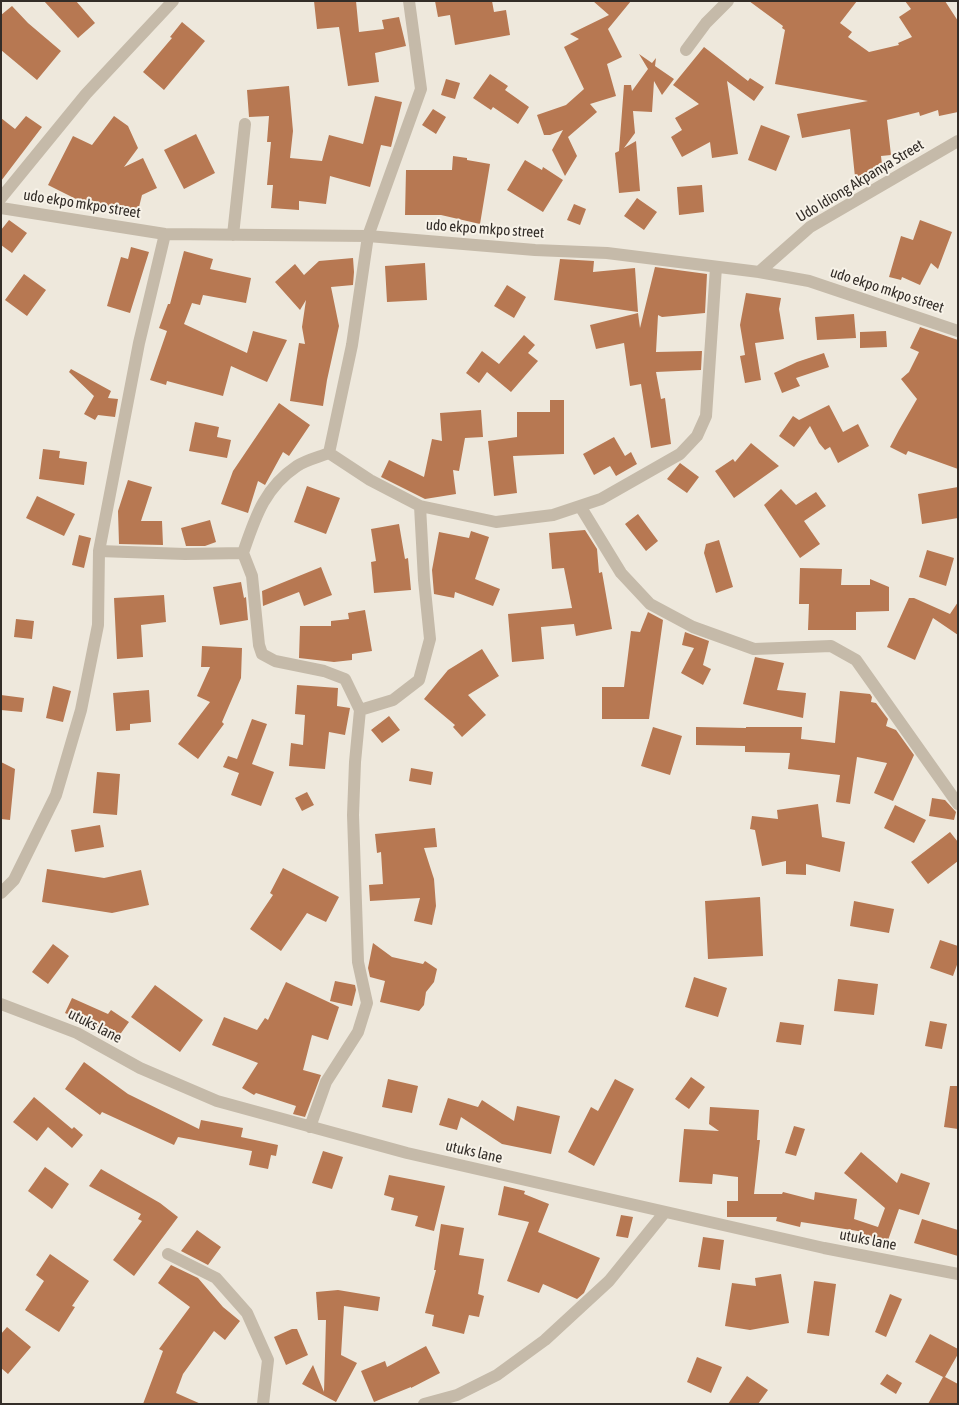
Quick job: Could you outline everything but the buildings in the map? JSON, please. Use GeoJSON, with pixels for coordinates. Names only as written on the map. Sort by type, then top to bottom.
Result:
{"type":"FeatureCollection","features":[{"type":"Feature","properties":{"kind":"street"},"geometry":{"type":"LineString","coordinates":[[1,198],[86,94],[172,1]]}},
{"type":"Feature","properties":{"kind":"street"},"geometry":{"type":"LineString","coordinates":[[329,453],[352,345],[368,236],[421,89],[409,1]]}},
{"type":"Feature","properties":{"kind":"street"},"geometry":{"type":"LineString","coordinates":[[686,50],[706,23],[728,1]]}},
{"type":"Feature","properties":{"kind":"street"},"geometry":{"type":"LineString","coordinates":[[233,235],[245,124]]}},
{"type":"Feature","properties":{"kind":"street","name":"Udo Idiong Akpanya Street"},"geometry":{"type":"LineString","coordinates":[[759,272],[810,227],[958,141]]}},
{"type":"Feature","properties":{"kind":"street","name":"udo ekpo mkpo street"},"geometry":{"type":"LineString","coordinates":[[1,208],[165,234],[368,236],[535,250],[607,253],[759,272],[809,281],[958,330]]}},
{"type":"Feature","properties":{"kind":"street"},"geometry":{"type":"LineString","coordinates":[[1,893],[14,880],[56,795],[81,710],[98,625],[99,551],[139,343],[165,234]]}},
{"type":"Feature","properties":{"kind":"street"},"geometry":{"type":"LineString","coordinates":[[329,453],[370,480],[420,506],[496,522],[553,514],[601,499],[680,454],[697,436],[706,416],[716,267]]}},
{"type":"Feature","properties":{"kind":"street"},"geometry":{"type":"LineString","coordinates":[[310,1127],[326,1082],[358,1032],[367,1003],[358,962],[353,815],[355,762],[360,710],[345,679],[324,671],[275,660],[262,654],[252,576],[243,553],[255,520],[270,490],[298,466],[329,453]]}},
{"type":"Feature","properties":{"kind":"street"},"geometry":{"type":"LineString","coordinates":[[360,710],[393,700],[419,680],[430,639],[424,580],[420,506]]}},
{"type":"Feature","properties":{"kind":"street"},"geometry":{"type":"LineString","coordinates":[[580,506],[621,572],[650,604],[693,627],[754,649],[831,646],[856,660],[958,804]]}},
{"type":"Feature","properties":{"kind":"street"},"geometry":{"type":"LineString","coordinates":[[99,551],[185,554],[243,553]]}},
{"type":"Feature","properties":{"kind":"street","name":"utuks lane"},"geometry":{"type":"LineString","coordinates":[[1,1004],[77,1033],[140,1068],[217,1101],[407,1153],[824,1248],[958,1274]]}},
{"type":"Feature","properties":{"kind":"street"},"geometry":{"type":"LineString","coordinates":[[424,1404],[458,1395],[497,1375],[545,1340],[609,1281],[665,1212]]}},
{"type":"Feature","properties":{"kind":"street"},"geometry":{"type":"LineString","coordinates":[[168,1254],[216,1278],[247,1313],[268,1360],[263,1404]]}}]}
